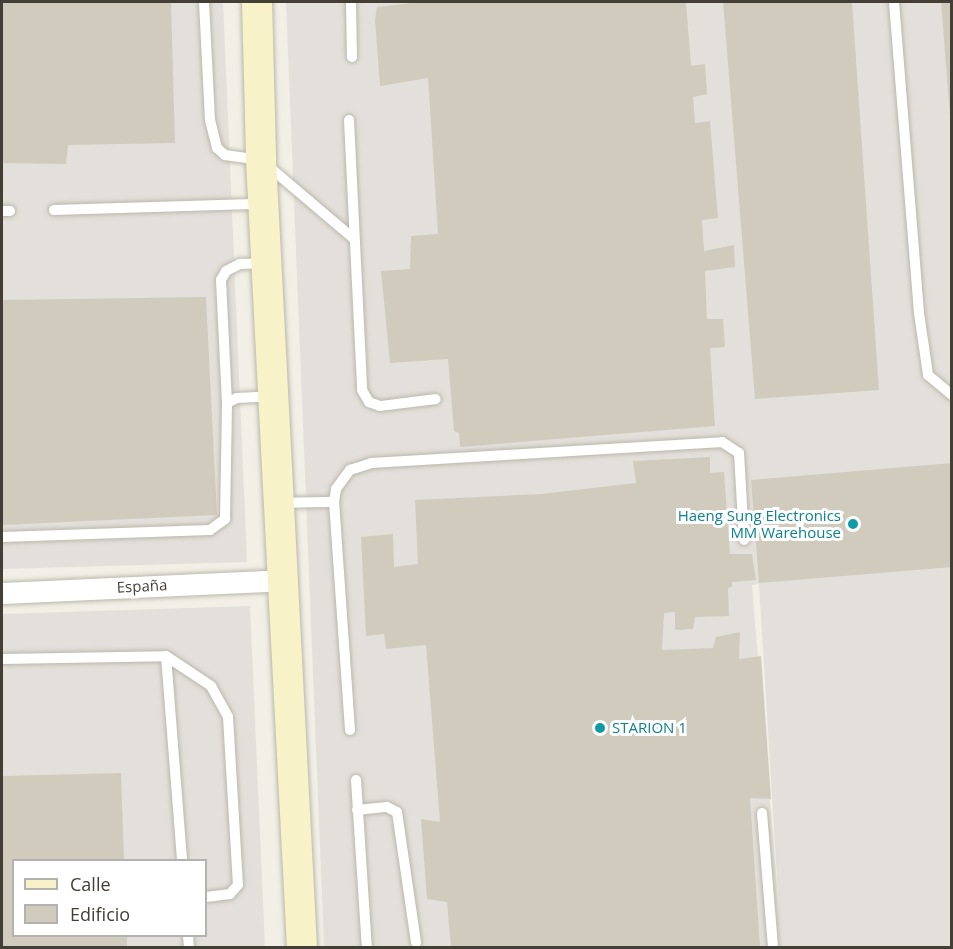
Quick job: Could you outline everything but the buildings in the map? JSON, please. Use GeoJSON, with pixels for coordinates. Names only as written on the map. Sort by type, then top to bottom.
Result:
{"type":"FeatureCollection","features":[{"type":"Feature","properties":{"kind":"main road"},"geometry":{"type":"LineString","coordinates":[[257,2],[261,160],[302,948]]}},
{"type":"Feature","properties":{"kind":"street","name":"España"},"geometry":{"type":"LineString","coordinates":[[2,593],[283,580]]}},
{"type":"Feature","properties":{"kind":"lane"},"geometry":{"type":"LineString","coordinates":[[204,2],[213,137],[225,155],[261,160],[353,238]]}},
{"type":"Feature","properties":{"kind":"lane"},"geometry":{"type":"LineString","coordinates":[[351,2],[352,57]]}},
{"type":"Feature","properties":{"kind":"lane"},"geometry":{"type":"LineString","coordinates":[[894,2],[919,313],[928,375],[951,394]]}},
{"type":"Feature","properties":{"kind":"lane"},"geometry":{"type":"LineString","coordinates":[[349,120],[362,390],[369,402],[380,406],[436,399]]}},
{"type":"Feature","properties":{"kind":"lane"},"geometry":{"type":"LineString","coordinates":[[54,210],[264,204]]}},
{"type":"Feature","properties":{"kind":"lane"},"geometry":{"type":"LineString","coordinates":[[2,537],[210,530],[225,519],[227,403],[220,280],[226,271],[240,264],[267,262]]}},
{"type":"Feature","properties":{"kind":"lane"},"geometry":{"type":"LineString","coordinates":[[227,403],[237,398],[274,396]]}},
{"type":"Feature","properties":{"kind":"lane"},"geometry":{"type":"LineString","coordinates":[[350,730],[334,502],[336,489],[350,470],[371,463],[722,442],[739,453],[744,540]]}},
{"type":"Feature","properties":{"kind":"lane"},"geometry":{"type":"LineString","coordinates":[[280,503],[334,502]]}},
{"type":"Feature","properties":{"kind":"lane"},"geometry":{"type":"LineString","coordinates":[[166,656],[182,859]]}},
{"type":"Feature","properties":{"kind":"lane"},"geometry":{"type":"LineString","coordinates":[[2,659],[166,656],[212,686],[228,717],[238,885],[230,894],[207,897]]}},
{"type":"Feature","properties":{"kind":"lane"},"geometry":{"type":"LineString","coordinates":[[356,780],[367,948]]}},
{"type":"Feature","properties":{"kind":"lane"},"geometry":{"type":"LineString","coordinates":[[357,810],[387,807],[397,812],[416,943]]}},
{"type":"Feature","properties":{"kind":"lane"},"geometry":{"type":"LineString","coordinates":[[762,813],[772,948]]}},
{"type":"Feature","properties":{"kind":"shaded area"},"geometry":{"type":"Polygon","coordinates":[[[2,2],[223,2],[247,562],[2,569],[2,2]]]}},
{"type":"Feature","properties":{"kind":"shaded area"},"geometry":{"type":"Polygon","coordinates":[[[286,2],[951,2],[951,947],[324,947],[286,2]],[[759,584],[752,585],[779,911],[759,584]]]}},
{"type":"Feature","properties":{"kind":"shaded area"},"geometry":{"type":"Polygon","coordinates":[[[250,606],[265,947],[2,947],[2,614],[250,606]]]}},
{"type":"Feature","properties":{"kind":"place","name":"Haeng Sung Electronics MM Warehouse"},"geometry":{"type":"Point","coordinates":[853,524]}},
{"type":"Feature","properties":{"kind":"place","name":"STARION 1"},"geometry":{"type":"Point","coordinates":[600,728]}}]}
